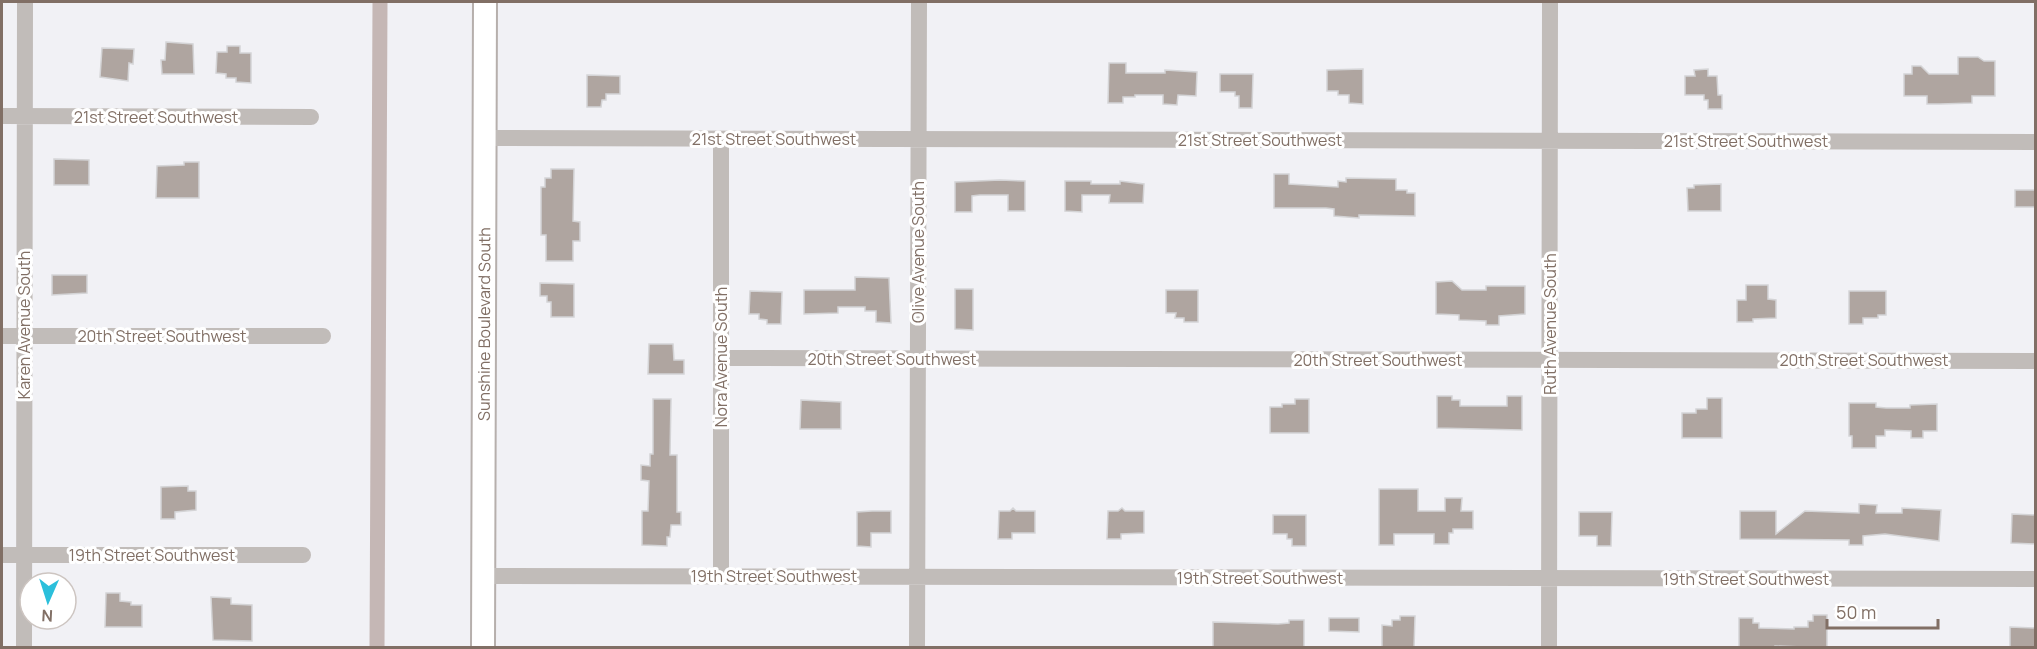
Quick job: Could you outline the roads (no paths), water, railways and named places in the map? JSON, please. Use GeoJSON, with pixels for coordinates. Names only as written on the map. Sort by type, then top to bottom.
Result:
{"type":"FeatureCollection","features":[{"type":"Feature","properties":{"kind":"street","name":"Karen Avenue South"},"geometry":{"type":"LineString","coordinates":[[24,648],[25,2]]}},
{"type":"Feature","properties":{"kind":"street","name":"Sunshine Boulevard South"},"geometry":{"type":"LineString","coordinates":[[483,648],[485,2]]}},
{"type":"Feature","properties":{"kind":"street","name":"Olive Avenue South"},"geometry":{"type":"LineString","coordinates":[[917,648],[919,2]]}},
{"type":"Feature","properties":{"kind":"street","name":"Ruth Avenue South"},"geometry":{"type":"LineString","coordinates":[[1549,648],[1550,2]]}},
{"type":"Feature","properties":{"kind":"street","name":"21st Street Southwest"},"geometry":{"type":"LineString","coordinates":[[2,116],[311,117]]}},
{"type":"Feature","properties":{"kind":"street","name":"21st Street Southwest"},"geometry":{"type":"LineString","coordinates":[[485,138],[2036,142]]}},
{"type":"Feature","properties":{"kind":"street","name":"Nora Avenue South"},"geometry":{"type":"LineString","coordinates":[[721,139],[721,576]]}},
{"type":"Feature","properties":{"kind":"street","name":"20th Street Southwest"},"geometry":{"type":"LineString","coordinates":[[2,336],[323,336]]}},
{"type":"Feature","properties":{"kind":"street","name":"20th Street Southwest"},"geometry":{"type":"LineString","coordinates":[[721,358],[2036,361]]}},
{"type":"Feature","properties":{"kind":"street","name":"19th Street Southwest"},"geometry":{"type":"LineString","coordinates":[[2,555],[303,555]]}},
{"type":"Feature","properties":{"kind":"street","name":"19th Street Southwest"},"geometry":{"type":"LineString","coordinates":[[484,576],[2036,579]]}},
{"type":"Feature","properties":{"kind":"waterway"},"geometry":{"type":"LineString","coordinates":[[377,648],[380,2]]}}]}
